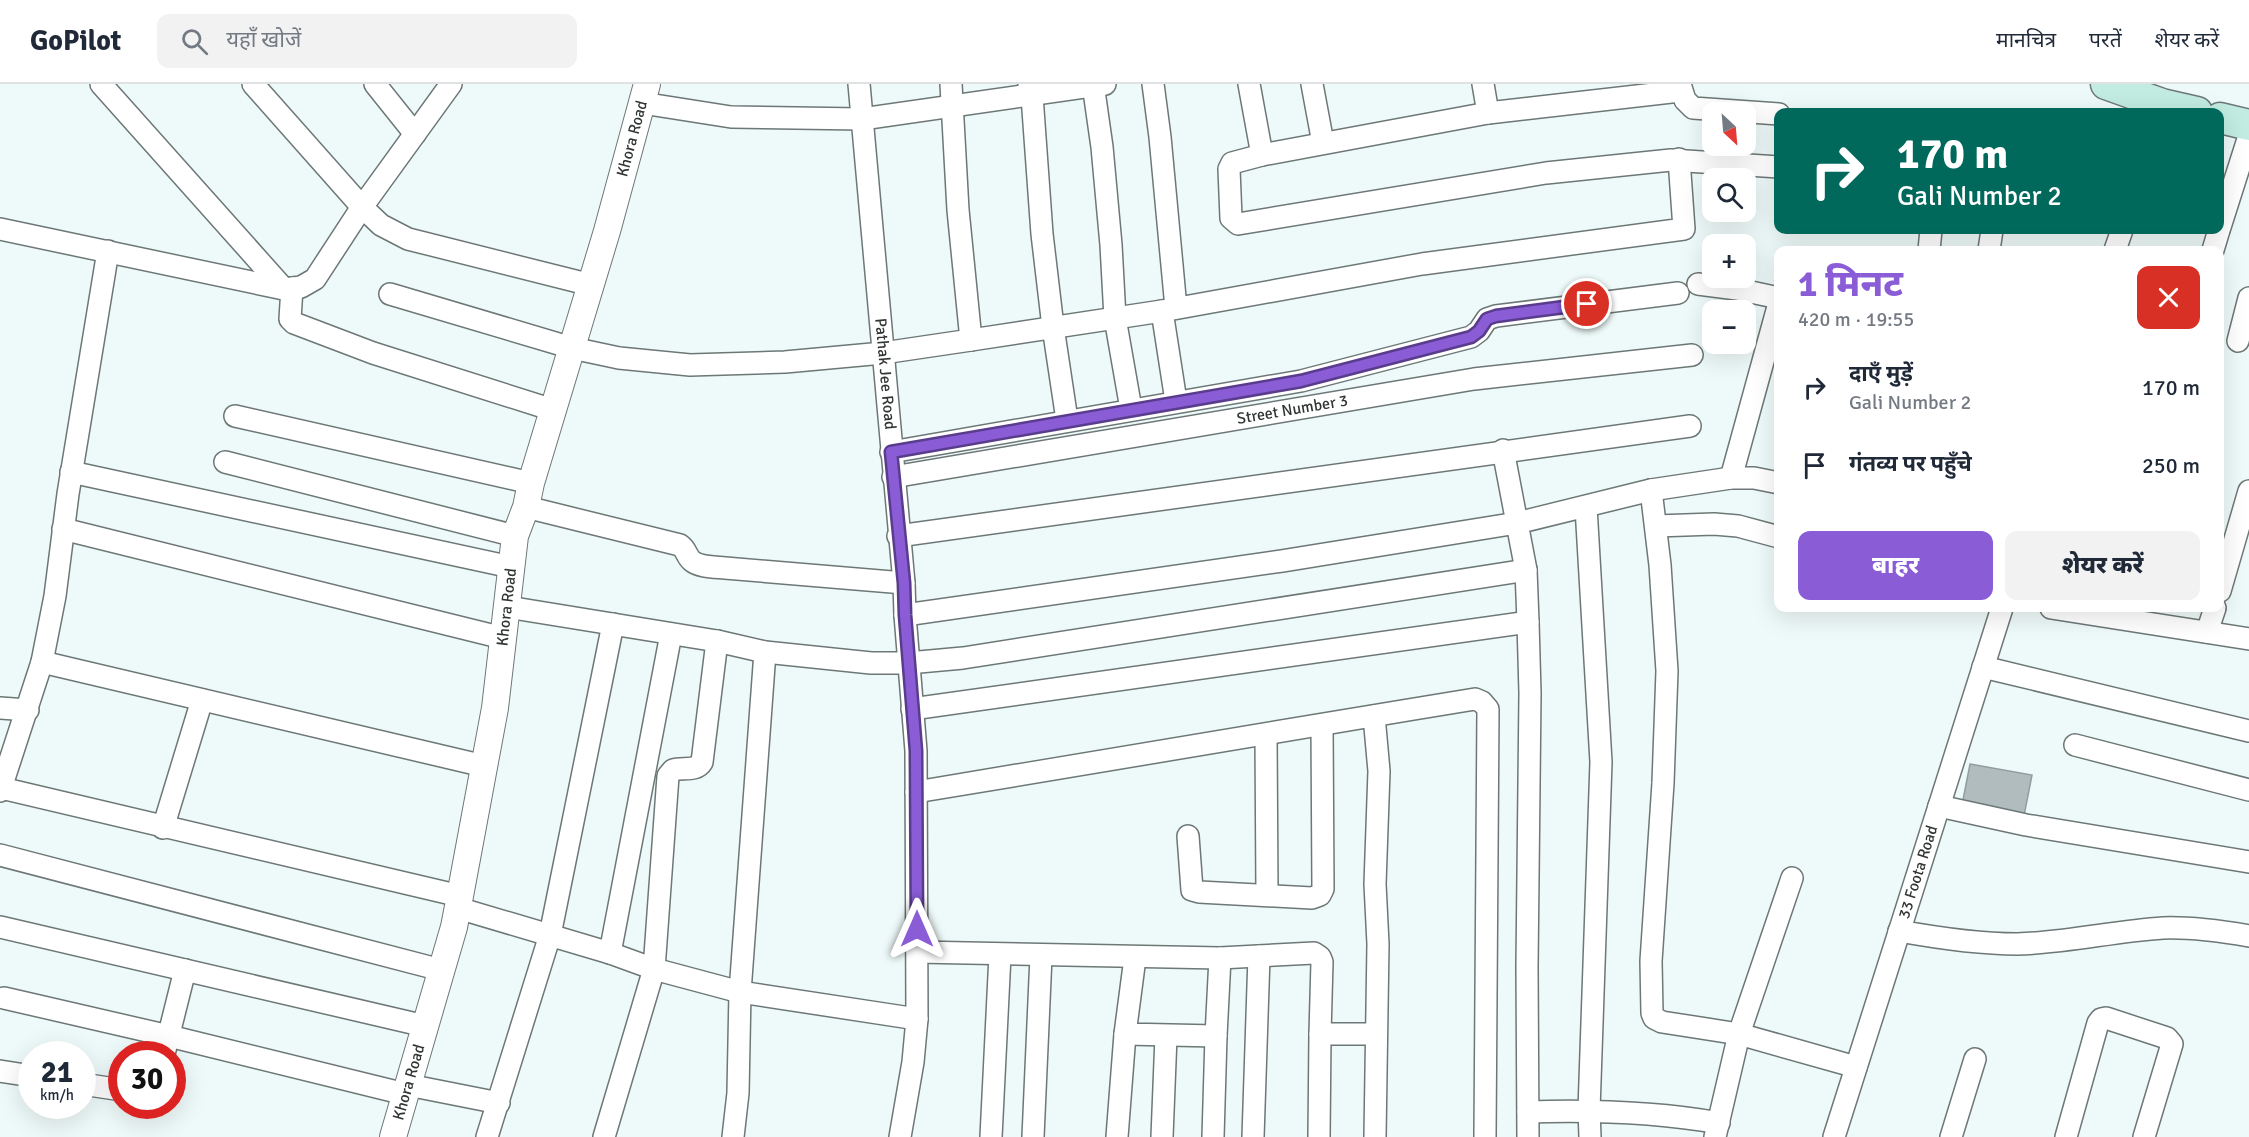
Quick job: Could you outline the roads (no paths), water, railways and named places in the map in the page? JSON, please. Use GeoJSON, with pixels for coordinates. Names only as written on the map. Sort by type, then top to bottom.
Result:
{"type":"FeatureCollection","features":[{"type":"Feature","properties":{"kind":"main road"},"geometry":{"type":"LineString","coordinates":[[2106,84],[2161,108]]}},
{"type":"Feature","properties":{"kind":"main road"},"geometry":{"type":"LineString","coordinates":[[2224,119],[2249,124]]}},
{"type":"Feature","properties":{"kind":"street"},"geometry":{"type":"LineString","coordinates":[[101,84],[288,288],[290,319],[294,323],[373,353],[553,410]]}},
{"type":"Feature","properties":{"kind":"street"},"geometry":{"type":"LineString","coordinates":[[253,84],[362,207],[381,225],[408,239],[591,285]]}},
{"type":"Feature","properties":{"kind":"street"},"geometry":{"type":"LineString","coordinates":[[375,84],[415,134]]}},
{"type":"Feature","properties":{"kind":"street"},"geometry":{"type":"LineString","coordinates":[[0,229],[288,288],[302,287],[315,279],[362,207],[452,84]]}},
{"type":"Feature","properties":{"kind":"street","name":"Pathak Jee Road"},"geometry":{"type":"LineString","coordinates":[[859,84],[904,583],[916,792],[917,1019],[913,1062],[900,1137]]}},
{"type":"Feature","properties":{"kind":"street"},"geometry":{"type":"LineString","coordinates":[[951,84],[958,210],[971,340]]}},
{"type":"Feature","properties":{"kind":"street"},"geometry":{"type":"LineString","coordinates":[[1153,84],[1160,136],[1176,401]]}},
{"type":"Feature","properties":{"kind":"street"},"geometry":{"type":"LineString","coordinates":[[1249,84],[1262,155]]}},
{"type":"Feature","properties":{"kind":"street"},"geometry":{"type":"LineString","coordinates":[[1312,84],[1323,143]]}},
{"type":"Feature","properties":{"kind":"street"},"geometry":{"type":"LineString","coordinates":[[1483,84],[1488,113]]}},
{"type":"Feature","properties":{"kind":"street"},"geometry":{"type":"LineString","coordinates":[[644,93],[731,117],[862,119],[951,107],[1030,90],[1097,85],[1115,318],[1131,409]]}},
{"type":"Feature","properties":{"kind":"street"},"geometry":{"type":"LineString","coordinates":[[1774,114],[1693,108],[1685,100],[1680,87],[1488,113],[1323,143],[1232,163],[1229,169],[1231,218],[1238,225],[1546,173],[1679,159],[1774,167]]}},
{"type":"Feature","properties":{"kind":"street"},"geometry":{"type":"LineString","coordinates":[[1030,90],[1042,234],[1067,420]]}},
{"type":"Feature","properties":{"kind":"street","name":"Khora Road"},"geometry":{"type":"LineString","coordinates":[[393,1137],[459,902],[495,708],[515,536],[591,285],[644,93]]}},
{"type":"Feature","properties":{"kind":"street"},"geometry":{"type":"LineString","coordinates":[[2224,215],[2249,135]]}},
{"type":"Feature","properties":{"kind":"street"},"geometry":{"type":"LineString","coordinates":[[390,294],[572,348],[619,358],[690,365],[785,362],[884,353],[1169,310],[1422,264],[1684,229],[1679,159]]}},
{"type":"Feature","properties":{"kind":"street"},"geometry":{"type":"LineString","coordinates":[[108,251],[71,472],[55,596],[42,662],[1,790],[459,902],[654,969],[740,992],[917,1019]]}},
{"type":"Feature","properties":{"kind":"street"},"geometry":{"type":"LineString","coordinates":[[1698,284],[1774,297]]}},
{"type":"Feature","properties":{"kind":"street"},"geometry":{"type":"LineString","coordinates":[[891,452],[1301,381],[1471,337],[1479,331],[1487,319],[1496,316],[1678,293]]}},
{"type":"Feature","properties":{"kind":"street"},"geometry":{"type":"LineString","coordinates":[[2236,340],[2249,298]]}},
{"type":"Feature","properties":{"kind":"street"},"geometry":{"type":"LineString","coordinates":[[1731,478],[1774,321]]}},
{"type":"Feature","properties":{"kind":"street","name":"Street Number 3"},"geometry":{"type":"LineString","coordinates":[[893,477],[1474,379],[1692,355]]}},
{"type":"Feature","properties":{"kind":"street"},"geometry":{"type":"LineString","coordinates":[[236,416],[529,495],[680,546],[686,550],[689,558],[696,564],[904,583]]}},
{"type":"Feature","properties":{"kind":"street"},"geometry":{"type":"LineString","coordinates":[[898,536],[1503,450],[1690,426]]}},
{"type":"Feature","properties":{"kind":"street"},"geometry":{"type":"LineString","coordinates":[[1503,450],[1526,570],[1528,622],[1530,693],[1528,1137]]}},
{"type":"Feature","properties":{"kind":"street"},"geometry":{"type":"LineString","coordinates":[[225,462],[515,536]]}},
{"type":"Feature","properties":{"kind":"street"},"geometry":{"type":"LineString","coordinates":[[71,472],[511,567]]}},
{"type":"Feature","properties":{"kind":"street"},"geometry":{"type":"LineString","coordinates":[[905,615],[1282,561],[1517,523],[1651,490],[1731,478],[1754,477],[1774,481]]}},
{"type":"Feature","properties":{"kind":"street"},"geometry":{"type":"LineString","coordinates":[[1651,490],[1656,526],[1667,671],[1663,783],[1651,961],[1652,1013],[1654,1018],[1662,1022],[1739,1034],[1856,1067]]}},
{"type":"Feature","properties":{"kind":"street"},"geometry":{"type":"LineString","coordinates":[[2224,577],[2249,491]]}},
{"type":"Feature","properties":{"kind":"street"},"geometry":{"type":"LineString","coordinates":[[1586,507],[1600,762],[1590,1137]]}},
{"type":"Feature","properties":{"kind":"street"},"geometry":{"type":"LineString","coordinates":[[1656,526],[1714,524],[1738,526],[1774,536]]}},
{"type":"Feature","properties":{"kind":"street"},"geometry":{"type":"LineString","coordinates":[[63,529],[503,638]]}},
{"type":"Feature","properties":{"kind":"street"},"geometry":{"type":"LineString","coordinates":[[508,606],[717,641],[765,652],[871,663],[908,663],[963,658],[1526,570]]}},
{"type":"Feature","properties":{"kind":"street","name":"33 Foota Road"},"geometry":{"type":"LineString","coordinates":[[1834,1137],[2001,612]]}},
{"type":"Feature","properties":{"kind":"street"},"geometry":{"type":"LineString","coordinates":[[2077,612],[2249,639]]}},
{"type":"Feature","properties":{"kind":"street"},"geometry":{"type":"LineString","coordinates":[[2207,632],[2214,612]]}},
{"type":"Feature","properties":{"kind":"street"},"geometry":{"type":"LineString","coordinates":[[912,709],[1528,622]]}},
{"type":"Feature","properties":{"kind":"street"},"geometry":{"type":"LineString","coordinates":[[487,1137],[550,935],[613,624]]}},
{"type":"Feature","properties":{"kind":"street"},"geometry":{"type":"LineString","coordinates":[[610,953],[671,634]]}},
{"type":"Feature","properties":{"kind":"street"},"geometry":{"type":"LineString","coordinates":[[604,1137],[654,969],[668,776],[673,770],[694,768],[702,762],[717,641]]}},
{"type":"Feature","properties":{"kind":"street"},"geometry":{"type":"LineString","coordinates":[[734,1137],[738,1093],[740,992],[765,652]]}},
{"type":"Feature","properties":{"kind":"street"},"geometry":{"type":"LineString","coordinates":[[42,662],[484,766]]}},
{"type":"Feature","properties":{"kind":"street"},"geometry":{"type":"LineString","coordinates":[[1983,667],[2249,731]]}},
{"type":"Feature","properties":{"kind":"street"},"geometry":{"type":"LineString","coordinates":[[916,792],[1475,699],[1482,702],[1488,709],[1485,1137]]}},
{"type":"Feature","properties":{"kind":"street"},"geometry":{"type":"LineString","coordinates":[[163,828],[202,700]]}},
{"type":"Feature","properties":{"kind":"street"},"geometry":{"type":"LineString","coordinates":[[0,708],[28,710]]}},
{"type":"Feature","properties":{"kind":"street"},"geometry":{"type":"LineString","coordinates":[[1374,716],[1379,771],[1375,884],[1378,923],[1376,1137]]}},
{"type":"Feature","properties":{"kind":"street"},"geometry":{"type":"LineString","coordinates":[[1188,836],[1192,890],[1311,897],[1320,894],[1323,889],[1322,725]]}},
{"type":"Feature","properties":{"kind":"street"},"geometry":{"type":"LineString","coordinates":[[1266,735],[1267,894]]}},
{"type":"Feature","properties":{"kind":"street"},"geometry":{"type":"LineString","coordinates":[[2074,745],[2249,790]]}},
{"type":"Feature","properties":{"kind":"street"},"geometry":{"type":"LineString","coordinates":[[1939,806],[2026,825],[2249,862]]}},
{"type":"Feature","properties":{"kind":"street"},"geometry":{"type":"LineString","coordinates":[[0,855],[441,970]]}},
{"type":"Feature","properties":{"kind":"street"},"geometry":{"type":"LineString","coordinates":[[1528,1112],[1589,1110],[1676,1116],[1717,1130],[1739,1034],[1791,878]]}},
{"type":"Feature","properties":{"kind":"street"},"geometry":{"type":"LineString","coordinates":[[0,927],[425,1026]]}},
{"type":"Feature","properties":{"kind":"street"},"geometry":{"type":"LineString","coordinates":[[1899,931],[1945,939],[2017,944],[2061,941],[2162,928],[2201,928],[2249,936]]}},
{"type":"Feature","properties":{"kind":"street"},"geometry":{"type":"LineString","coordinates":[[917,952],[1135,958],[1220,958],[1314,953],[1320,957],[1322,962],[1319,1137]]}},
{"type":"Feature","properties":{"kind":"street"},"geometry":{"type":"LineString","coordinates":[[992,1137],[1000,955]]}},
{"type":"Feature","properties":{"kind":"street"},"geometry":{"type":"LineString","coordinates":[[1033,1137],[1041,956]]}},
{"type":"Feature","properties":{"kind":"street"},"geometry":{"type":"LineString","coordinates":[[1253,1137],[1259,956]]}},
{"type":"Feature","properties":{"kind":"street"},"geometry":{"type":"LineString","coordinates":[[1117,1137],[1125,1034],[1135,958]]}},
{"type":"Feature","properties":{"kind":"street"},"geometry":{"type":"LineString","coordinates":[[1213,1137],[1220,958]]}},
{"type":"Feature","properties":{"kind":"street"},"geometry":{"type":"LineString","coordinates":[[168,1041],[185,970]]}},
{"type":"Feature","properties":{"kind":"street"},"geometry":{"type":"LineString","coordinates":[[4,998],[153,1041]]}},
{"type":"Feature","properties":{"kind":"street"},"geometry":{"type":"LineString","coordinates":[[2066,1137],[2098,1023],[2101,1019],[2106,1018],[2168,1038],[2172,1044],[2144,1137]]}},
{"type":"Feature","properties":{"kind":"street"},"geometry":{"type":"LineString","coordinates":[[1125,1034],[1216,1036]]}},
{"type":"Feature","properties":{"kind":"street"},"geometry":{"type":"LineString","coordinates":[[1320,1034],[1376,1034]]}},
{"type":"Feature","properties":{"kind":"street"},"geometry":{"type":"LineString","coordinates":[[1162,1137],[1166,1036]]}},
{"type":"Feature","properties":{"kind":"street"},"geometry":{"type":"LineString","coordinates":[[186,1049],[407,1090],[499,1103]]}},
{"type":"Feature","properties":{"kind":"street"},"geometry":{"type":"LineString","coordinates":[[1951,1137],[1975,1059]]}},
{"type":"Feature","properties":{"kind":"street"},"geometry":{"type":"LineString","coordinates":[[0,1071],[18,1074]]}}]}
